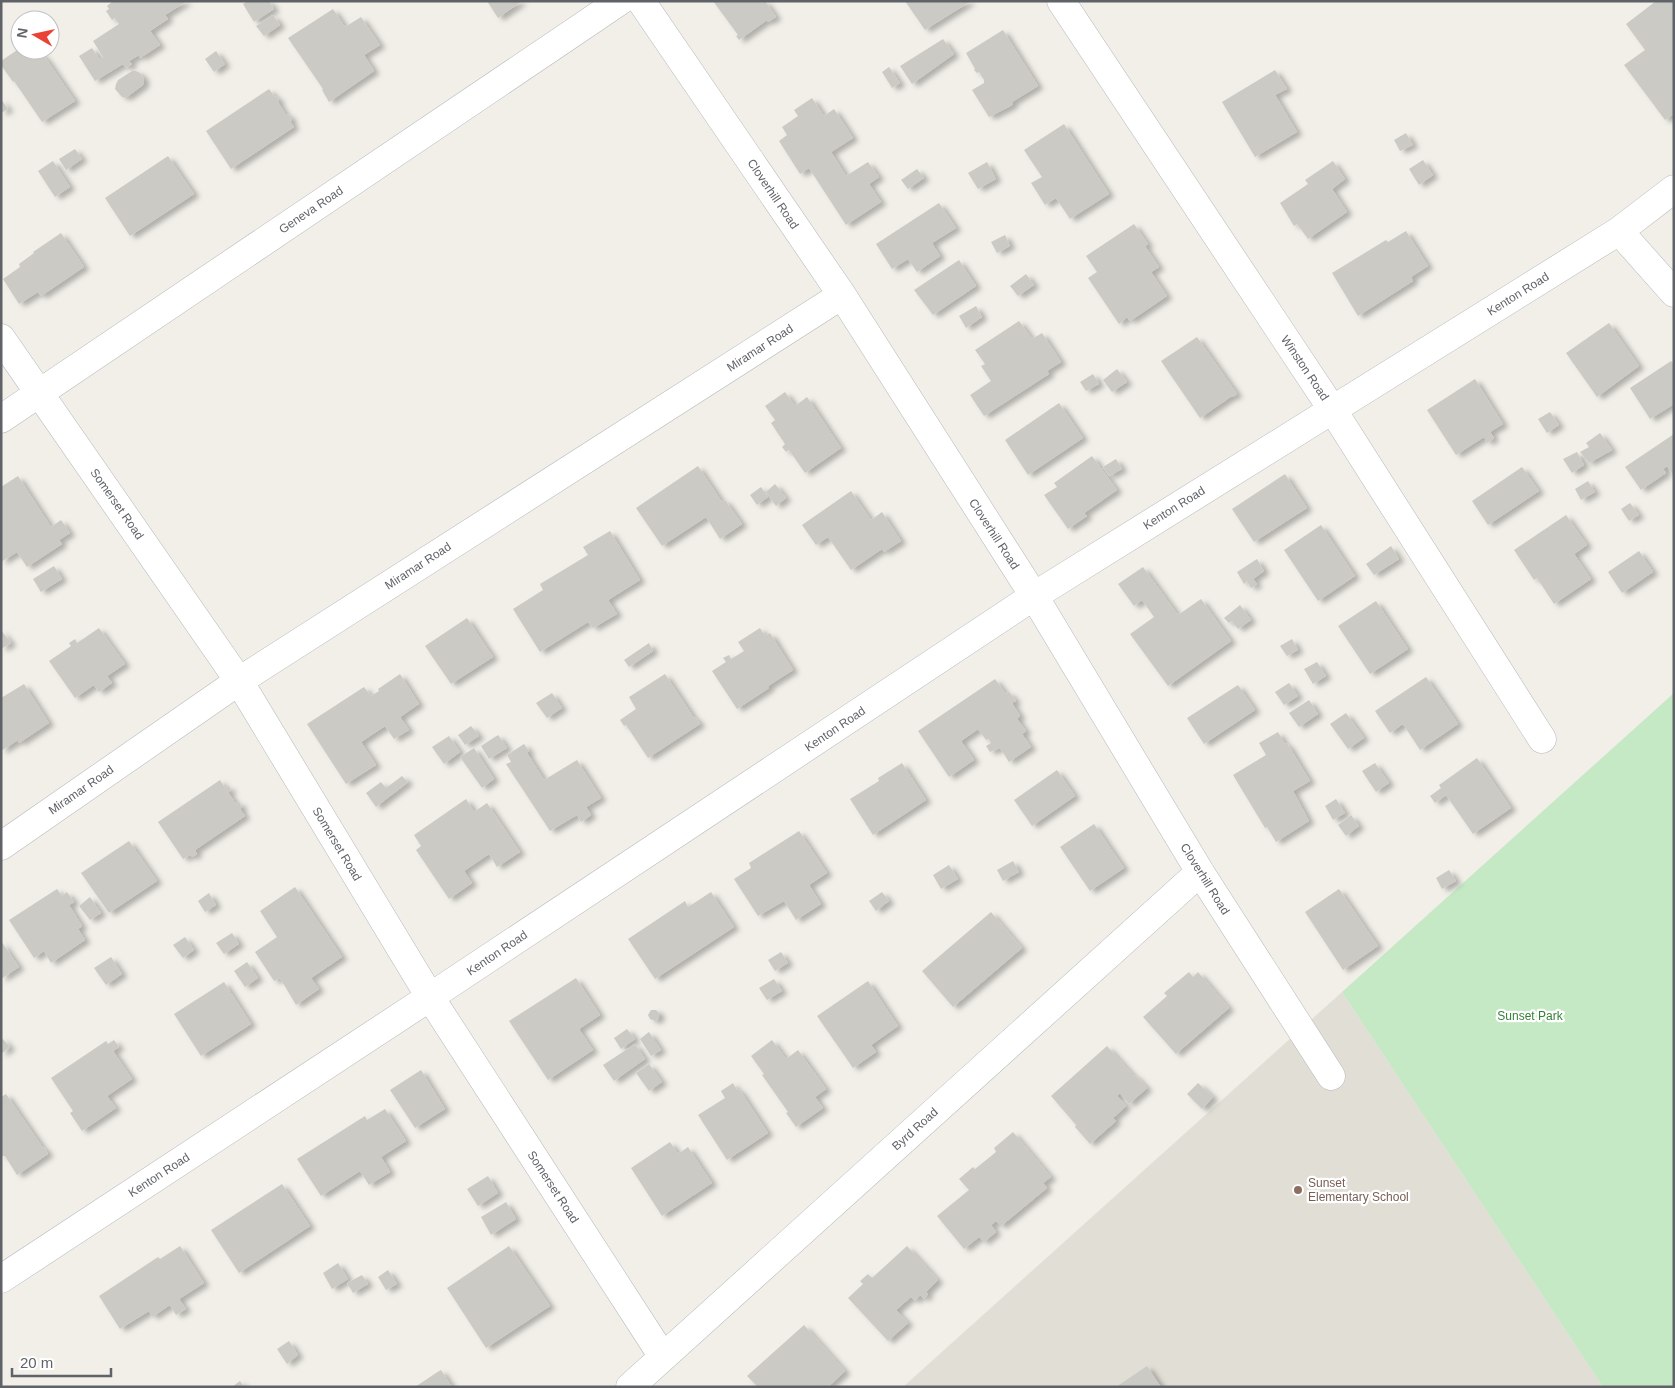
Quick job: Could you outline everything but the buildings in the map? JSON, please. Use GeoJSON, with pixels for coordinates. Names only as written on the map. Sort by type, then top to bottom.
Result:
{"type":"FeatureCollection","features":[{"type":"Feature","properties":{"kind":"street","name":"Geneva Road"},"geometry":{"type":"LineString","coordinates":[[1,419],[620,1]]}},
{"type":"Feature","properties":{"kind":"street","name":"Cloverhill Road"},"geometry":{"type":"LineString","coordinates":[[641,1],[842,296],[1034,596],[1200,872],[1331,1076]]}},
{"type":"Feature","properties":{"kind":"street","name":"Winston Road"},"geometry":{"type":"LineString","coordinates":[[1061,1],[1332,409],[1542,740]]}},
{"type":"Feature","properties":{"kind":"street","name":"Kenton Road"},"geometry":{"type":"LineString","coordinates":[[1,1279],[430,998],[1034,596],[1619,231],[1674,189]]}},
{"type":"Feature","properties":{"kind":"street"},"geometry":{"type":"LineString","coordinates":[[1619,231],[1674,293]]}},
{"type":"Feature","properties":{"kind":"street","name":"Miramar Road"},"geometry":{"type":"LineString","coordinates":[[1,846],[239,681],[842,296]]}},
{"type":"Feature","properties":{"kind":"street","name":"Somerset Road"},"geometry":{"type":"LineString","coordinates":[[1,338],[239,681],[430,998],[663,1357]]}},
{"type":"Feature","properties":{"kind":"street","name":"Byrd Road"},"geometry":{"type":"LineString","coordinates":[[630,1387],[1200,872]]}},
{"type":"Feature","properties":{"kind":"shaded area","name":"Sunset Elementary School"},"geometry":{"type":"Polygon","coordinates":[[[1342,992],[1603,1387],[903,1387],[1342,992]]]}},
{"type":"Feature","properties":{"kind":"green space","name":"Sunset Park"},"geometry":{"type":"Polygon","coordinates":[[[1674,693],[1674,1387],[1603,1387],[1342,992],[1674,693]]]}},
{"type":"Feature","properties":{"kind":"place","name":"Sunset Elementary School"},"geometry":{"type":"Point","coordinates":[1298,1190]}}]}
